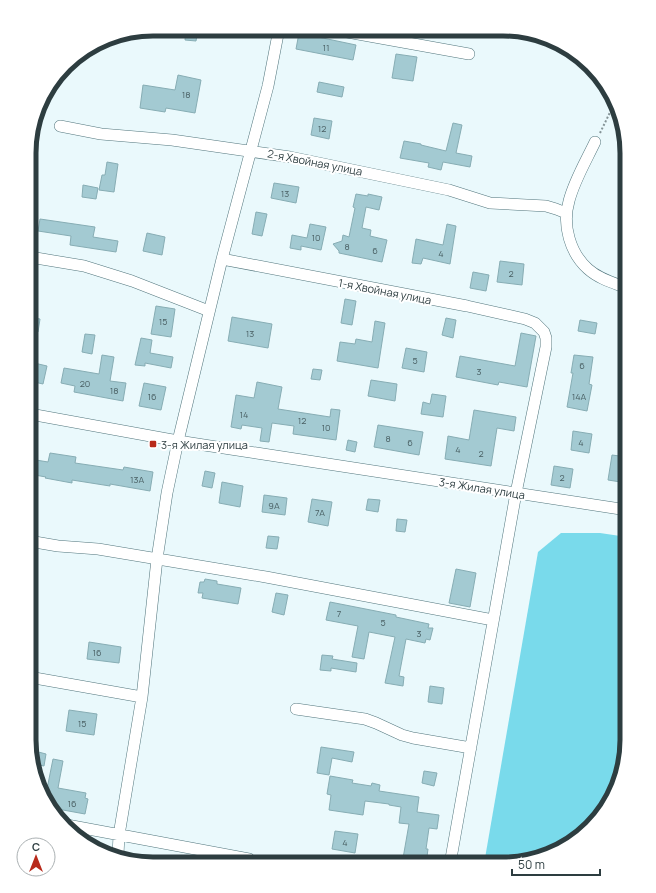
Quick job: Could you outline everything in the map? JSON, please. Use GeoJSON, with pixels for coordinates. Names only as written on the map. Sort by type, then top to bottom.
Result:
{"type":"FeatureCollection","features":[{"type":"Feature","properties":{"kind":"street"},"geometry":{"type":"LineString","coordinates":[[118,851],[119,835],[142,697],[167,493],[209,311],[268,86],[278,36]]}},
{"type":"Feature","properties":{"kind":"street"},"geometry":{"type":"LineString","coordinates":[[369,36],[469,54]]}},
{"type":"Feature","properties":{"kind":"street","name":"2-я Хвойная улица"},"geometry":{"type":"LineString","coordinates":[[60,126],[101,134],[172,140],[290,156],[449,190],[490,203],[546,206],[556,208],[566,213]]}},
{"type":"Feature","properties":{"kind":"street"},"geometry":{"type":"LineString","coordinates":[[595,142],[572,191],[566,213],[567,225],[571,246],[580,261],[589,270],[604,280],[620,286]]}},
{"type":"Feature","properties":{"kind":"street"},"geometry":{"type":"LineString","coordinates":[[36,258],[84,266],[132,281],[209,311]]}},
{"type":"Feature","properties":{"kind":"street","name":"1-я Хвойная улица"},"geometry":{"type":"LineString","coordinates":[[222,259],[467,306],[525,319],[535,323],[544,332],[546,347],[516,493]]}},
{"type":"Feature","properties":{"kind":"street","name":"3-я Жилая улица"},"geometry":{"type":"LineString","coordinates":[[36,415],[178,441],[620,509]]}},
{"type":"Feature","properties":{"kind":"street"},"geometry":{"type":"LineString","coordinates":[[451,857],[516,493]]}},
{"type":"Feature","properties":{"kind":"street"},"geometry":{"type":"LineString","coordinates":[[36,542],[58,546],[98,549],[266,577],[493,620]]}},
{"type":"Feature","properties":{"kind":"street"},"geometry":{"type":"LineString","coordinates":[[36,678],[142,697]]}},
{"type":"Feature","properties":{"kind":"street"},"geometry":{"type":"LineString","coordinates":[[296,709],[365,719],[402,735],[471,748]]}},
{"type":"Feature","properties":{"kind":"street"},"geometry":{"type":"LineString","coordinates":[[74,826],[238,857]]}},
{"type":"Feature","properties":{"kind":"path"},"geometry":{"type":"LineString","coordinates":[[595,142],[611,109]]}},
{"type":"Feature","properties":{"kind":"shaded area"},"geometry":{"type":"Polygon","coordinates":[[[561,533],[600,533],[620,536],[620,748],[618,763],[608,792],[600,805],[580,828],[568,837],[555,845],[533,853],[518,856],[485,857],[538,552],[561,533]]]}},
{"type":"Feature","properties":{"kind":"building"},"geometry":{"type":"Polygon","coordinates":[[[185,36],[197,36],[196,41],[185,40],[185,36]]]}},
{"type":"Feature","properties":{"kind":"building"},"geometry":{"type":"Polygon","coordinates":[[[298,36],[313,36],[356,45],[353,60],[296,49],[298,36]]]}},
{"type":"Feature","properties":{"kind":"building"},"geometry":{"type":"Polygon","coordinates":[[[396,54],[417,57],[413,81],[392,78],[396,54]]]}},
{"type":"Feature","properties":{"kind":"building"},"geometry":{"type":"Polygon","coordinates":[[[178,75],[201,80],[195,113],[166,108],[165,112],[140,108],[143,85],[175,90],[178,75]]]}},
{"type":"Feature","properties":{"kind":"building"},"geometry":{"type":"Polygon","coordinates":[[[319,82],[344,87],[342,97],[317,92],[319,82]]]}},
{"type":"Feature","properties":{"kind":"building"},"geometry":{"type":"Polygon","coordinates":[[[314,118],[332,121],[329,139],[311,135],[314,118]]]}},
{"type":"Feature","properties":{"kind":"building"},"geometry":{"type":"Polygon","coordinates":[[[453,123],[462,125],[456,153],[472,156],[470,167],[443,162],[441,170],[428,167],[429,163],[400,158],[404,141],[446,151],[453,123]]]}},
{"type":"Feature","properties":{"kind":"building"},"geometry":{"type":"Polygon","coordinates":[[[107,162],[118,164],[114,192],[99,190],[102,175],[105,175],[107,162]]]}},
{"type":"Feature","properties":{"kind":"building"},"geometry":{"type":"Polygon","coordinates":[[[274,183],[299,187],[296,203],[271,198],[274,183]]]}},
{"type":"Feature","properties":{"kind":"building"},"geometry":{"type":"Polygon","coordinates":[[[83,185],[98,188],[96,199],[82,197],[83,185]]]}},
{"type":"Feature","properties":{"kind":"building"},"geometry":{"type":"Polygon","coordinates":[[[356,194],[368,196],[368,194],[382,197],[379,210],[366,207],[362,228],[371,230],[370,236],[387,240],[382,262],[339,253],[333,244],[342,241],[343,235],[349,237],[355,208],[353,207],[356,194]]]}},
{"type":"Feature","properties":{"kind":"building"},"geometry":{"type":"Polygon","coordinates":[[[256,212],[267,214],[262,236],[252,234],[256,212]]]}},
{"type":"Feature","properties":{"kind":"building"},"geometry":{"type":"Polygon","coordinates":[[[40,219],[95,227],[93,237],[118,241],[116,252],[70,245],[71,236],[38,231],[40,219]]]}},
{"type":"Feature","properties":{"kind":"building"},"geometry":{"type":"Polygon","coordinates":[[[310,224],[326,227],[321,250],[301,246],[301,250],[290,248],[292,235],[307,238],[310,224]]]}},
{"type":"Feature","properties":{"kind":"building"},"geometry":{"type":"Polygon","coordinates":[[[447,224],[456,226],[450,264],[423,258],[421,264],[412,263],[416,239],[443,245],[447,224]]]}},
{"type":"Feature","properties":{"kind":"building"},"geometry":{"type":"Polygon","coordinates":[[[147,233],[165,237],[162,255],[143,251],[147,233]]]}},
{"type":"Feature","properties":{"kind":"building"},"geometry":{"type":"Polygon","coordinates":[[[500,261],[524,264],[522,285],[497,282],[500,261]]]}},
{"type":"Feature","properties":{"kind":"building"},"geometry":{"type":"Polygon","coordinates":[[[473,272],[489,275],[486,291],[470,288],[473,272]]]}},
{"type":"Feature","properties":{"kind":"building"},"geometry":{"type":"Polygon","coordinates":[[[345,299],[356,301],[352,325],[341,323],[345,299]]]}},
{"type":"Feature","properties":{"kind":"building"},"geometry":{"type":"Polygon","coordinates":[[[156,306],[175,309],[171,337],[151,334],[156,306]]]}},
{"type":"Feature","properties":{"kind":"building"},"geometry":{"type":"Polygon","coordinates":[[[232,317],[272,324],[268,348],[228,341],[232,317]]]}},
{"type":"Feature","properties":{"kind":"building"},"geometry":{"type":"Polygon","coordinates":[[[36,318],[40,319],[38,332],[36,332],[36,318]]]}},
{"type":"Feature","properties":{"kind":"building"},"geometry":{"type":"Polygon","coordinates":[[[446,318],[456,320],[453,338],[442,335],[446,318]]]}},
{"type":"Feature","properties":{"kind":"building"},"geometry":{"type":"Polygon","coordinates":[[[580,320],[597,323],[595,334],[578,331],[580,320]]]}},
{"type":"Feature","properties":{"kind":"building"},"geometry":{"type":"Polygon","coordinates":[[[375,321],[385,323],[378,368],[337,361],[340,342],[355,344],[356,339],[372,342],[375,321]]]}},
{"type":"Feature","properties":{"kind":"building"},"geometry":{"type":"Polygon","coordinates":[[[521,333],[536,336],[527,387],[499,382],[498,385],[456,377],[460,356],[515,366],[521,333]]]}},
{"type":"Feature","properties":{"kind":"building"},"geometry":{"type":"Polygon","coordinates":[[[85,334],[95,335],[92,354],[82,352],[85,334]]]}},
{"type":"Feature","properties":{"kind":"building"},"geometry":{"type":"Polygon","coordinates":[[[141,338],[152,340],[150,353],[173,357],[171,368],[145,363],[145,366],[135,365],[141,338]]]}},
{"type":"Feature","properties":{"kind":"building"},"geometry":{"type":"Polygon","coordinates":[[[406,348],[427,352],[424,372],[402,368],[406,348]]]}},
{"type":"Feature","properties":{"kind":"building"},"geometry":{"type":"Polygon","coordinates":[[[102,355],[114,357],[110,381],[126,383],[123,401],[74,392],[75,386],[61,383],[64,368],[99,374],[102,355]]]}},
{"type":"Feature","properties":{"kind":"building"},"geometry":{"type":"Polygon","coordinates":[[[574,355],[593,357],[589,384],[592,385],[587,411],[567,407],[573,373],[571,373],[574,355]]]}},
{"type":"Feature","properties":{"kind":"building"},"geometry":{"type":"Polygon","coordinates":[[[36,363],[47,366],[43,384],[36,382],[36,363]]]}},
{"type":"Feature","properties":{"kind":"building"},"geometry":{"type":"Polygon","coordinates":[[[313,369],[322,370],[320,380],[311,379],[313,369]]]}},
{"type":"Feature","properties":{"kind":"building"},"geometry":{"type":"Polygon","coordinates":[[[371,380],[397,384],[395,401],[368,396],[371,380]]]}},
{"type":"Feature","properties":{"kind":"building"},"geometry":{"type":"Polygon","coordinates":[[[257,382],[282,387],[278,409],[330,417],[331,409],[340,410],[336,440],[293,434],[294,426],[272,423],[269,442],[260,441],[262,428],[242,425],[241,429],[231,427],[236,395],[254,398],[257,382]]]}},
{"type":"Feature","properties":{"kind":"building"},"geometry":{"type":"Polygon","coordinates":[[[144,383],[166,387],[161,410],[139,406],[144,383]]]}},
{"type":"Feature","properties":{"kind":"building"},"geometry":{"type":"Polygon","coordinates":[[[432,394],[446,396],[443,417],[421,414],[423,402],[430,404],[432,394]]]}},
{"type":"Feature","properties":{"kind":"building"},"geometry":{"type":"Polygon","coordinates":[[[474,410],[516,417],[514,431],[497,428],[491,466],[445,459],[448,436],[469,440],[474,410]]]}},
{"type":"Feature","properties":{"kind":"building"},"geometry":{"type":"Polygon","coordinates":[[[378,425],[423,432],[419,455],[374,447],[378,425]]]}},
{"type":"Feature","properties":{"kind":"building"},"geometry":{"type":"Polygon","coordinates":[[[573,431],[592,434],[589,453],[571,450],[573,431]]]}},
{"type":"Feature","properties":{"kind":"building"},"geometry":{"type":"Polygon","coordinates":[[[348,440],[357,442],[355,452],[346,450],[348,440]]]}},
{"type":"Feature","properties":{"kind":"building"},"geometry":{"type":"Polygon","coordinates":[[[50,453],[76,457],[75,463],[123,470],[124,467],[153,472],[150,491],[110,484],[110,486],[72,480],[72,483],[36,475],[36,460],[48,462],[50,453]]]}},
{"type":"Feature","properties":{"kind":"building"},"geometry":{"type":"Polygon","coordinates":[[[612,455],[620,456],[620,482],[608,480],[612,455]]]}},
{"type":"Feature","properties":{"kind":"building"},"geometry":{"type":"Polygon","coordinates":[[[554,466],[573,469],[570,488],[551,485],[554,466]]]}},
{"type":"Feature","properties":{"kind":"building"},"geometry":{"type":"Polygon","coordinates":[[[205,471],[215,473],[212,488],[202,486],[205,471]]]}},
{"type":"Feature","properties":{"kind":"building"},"geometry":{"type":"Polygon","coordinates":[[[222,482],[243,486],[240,507],[219,503],[222,482]]]}},
{"type":"Feature","properties":{"kind":"building"},"geometry":{"type":"Polygon","coordinates":[[[264,495],[287,498],[285,515],[262,512],[264,495]]]}},
{"type":"Feature","properties":{"kind":"building"},"geometry":{"type":"Polygon","coordinates":[[[312,499],[332,502],[328,526],[308,522],[312,499]]]}},
{"type":"Feature","properties":{"kind":"building"},"geometry":{"type":"Polygon","coordinates":[[[368,499],[380,500],[378,512],[366,510],[368,499]]]}},
{"type":"Feature","properties":{"kind":"building"},"geometry":{"type":"Polygon","coordinates":[[[397,519],[407,520],[405,532],[396,531],[397,519]]]}},
{"type":"Feature","properties":{"kind":"building"},"geometry":{"type":"Polygon","coordinates":[[[268,536],[279,537],[277,549],[266,548],[268,536]]]}},
{"type":"Feature","properties":{"kind":"building"},"geometry":{"type":"Polygon","coordinates":[[[456,569],[476,573],[470,607],[449,603],[456,569]]]}},
{"type":"Feature","properties":{"kind":"building"},"geometry":{"type":"Polygon","coordinates":[[[205,579],[217,581],[217,584],[241,588],[238,604],[202,598],[203,593],[198,593],[200,582],[204,582],[205,579]]]}},
{"type":"Feature","properties":{"kind":"building"},"geometry":{"type":"Polygon","coordinates":[[[276,593],[288,595],[284,615],[272,612],[276,593]]]}},
{"type":"Feature","properties":{"kind":"building"},"geometry":{"type":"Polygon","coordinates":[[[330,602],[396,615],[396,617],[429,624],[428,628],[433,628],[430,640],[426,639],[425,643],[406,639],[399,676],[404,677],[403,686],[385,683],[395,637],[369,632],[364,659],[352,657],[358,626],[326,620],[330,602]]]}},
{"type":"Feature","properties":{"kind":"building"},"geometry":{"type":"Polygon","coordinates":[[[89,642],[121,647],[119,663],[87,659],[89,642]]]}},
{"type":"Feature","properties":{"kind":"building"},"geometry":{"type":"Polygon","coordinates":[[[322,655],[333,656],[332,659],[357,663],[356,672],[331,668],[331,671],[320,670],[322,655]]]}},
{"type":"Feature","properties":{"kind":"building"},"geometry":{"type":"Polygon","coordinates":[[[430,686],[444,688],[442,704],[428,702],[430,686]]]}},
{"type":"Feature","properties":{"kind":"building"},"geometry":{"type":"Polygon","coordinates":[[[69,710],[97,714],[94,735],[66,731],[69,710]]]}},
{"type":"Feature","properties":{"kind":"building"},"geometry":{"type":"Polygon","coordinates":[[[321,747],[354,752],[352,762],[332,758],[329,775],[317,773],[321,747]]]}},
{"type":"Feature","properties":{"kind":"building"},"geometry":{"type":"Polygon","coordinates":[[[37,752],[46,754],[44,766],[39,765],[37,752]]]}},
{"type":"Feature","properties":{"kind":"building"},"geometry":{"type":"Polygon","coordinates":[[[53,759],[63,761],[58,788],[86,793],[85,798],[88,799],[85,814],[59,809],[47,789],[53,759]]]}},
{"type":"Feature","properties":{"kind":"building"},"geometry":{"type":"Polygon","coordinates":[[[424,771],[437,773],[434,786],[422,783],[424,771]]]}},
{"type":"Feature","properties":{"kind":"building"},"geometry":{"type":"Polygon","coordinates":[[[330,776],[353,780],[352,783],[371,786],[372,783],[380,785],[379,791],[419,797],[417,812],[439,815],[437,829],[429,828],[426,849],[428,849],[427,857],[403,857],[409,824],[399,823],[401,807],[365,801],[363,815],[329,810],[331,795],[327,794],[330,776]]]}},
{"type":"Feature","properties":{"kind":"building"},"geometry":{"type":"Polygon","coordinates":[[[335,831],[358,834],[355,853],[332,849],[335,831]]]}},
{"type":"Feature","properties":{"kind":"place","name":"3-я Жилая улица"},"geometry":{"type":"Point","coordinates":[153,444]}}]}
